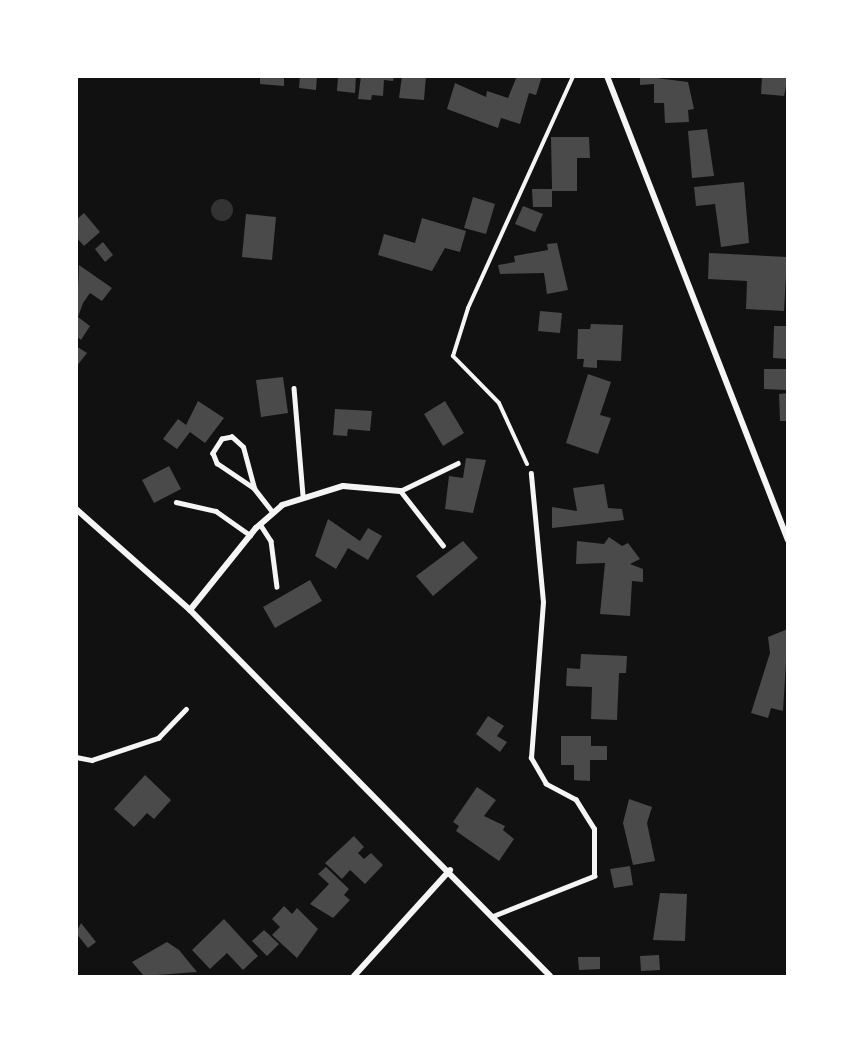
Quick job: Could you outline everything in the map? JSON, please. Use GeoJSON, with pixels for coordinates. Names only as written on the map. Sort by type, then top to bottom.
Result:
{"type":"FeatureCollection","features":[{"type":"Feature","properties":{"kind":"street"},"geometry":{"type":"LineString","coordinates":[[607,76],[788,540]]}},
{"type":"Feature","properties":{"kind":"street"},"geometry":{"type":"LineString","coordinates":[[190,610],[260,524],[273,512],[303,495],[342,486],[400,491]]}},
{"type":"Feature","properties":{"kind":"street"},"geometry":{"type":"LineString","coordinates":[[76,509],[190,610],[450,870],[550,976]]}},
{"type":"Feature","properties":{"kind":"street"},"geometry":{"type":"LineString","coordinates":[[354,976],[450,870]]}},
{"type":"Feature","properties":{"kind":"lane"},"geometry":{"type":"LineString","coordinates":[[294,388],[303,495]]}},
{"type":"Feature","properties":{"kind":"lane"},"geometry":{"type":"LineString","coordinates":[[254,489],[243,447],[232,438],[222,439],[213,453],[217,464],[254,489],[273,512]]}},
{"type":"Feature","properties":{"kind":"lane"},"geometry":{"type":"LineString","coordinates":[[442,546],[400,491],[458,462]]}},
{"type":"Feature","properties":{"kind":"lane"},"geometry":{"type":"LineString","coordinates":[[493,916],[594,876],[594,829],[576,800],[546,784],[531,758],[543,602],[531,474]]}},
{"type":"Feature","properties":{"kind":"lane"},"geometry":{"type":"LineString","coordinates":[[176,502],[216,511],[250,536]]}},
{"type":"Feature","properties":{"kind":"lane"},"geometry":{"type":"LineString","coordinates":[[260,524],[271,541],[277,587]]}},
{"type":"Feature","properties":{"kind":"lane"},"geometry":{"type":"LineString","coordinates":[[76,757],[92,760],[158,738],[186,709]]}},
{"type":"Feature","properties":{"kind":"path"},"geometry":{"type":"LineString","coordinates":[[531,474],[499,403],[453,356],[468,309],[573,76]]}},
{"type":"Feature","properties":{"kind":"shaded area"},"geometry":{"type":"Polygon","coordinates":[[[222,199],[230,202],[233,210],[230,218],[222,221],[214,218],[211,210],[214,202],[222,199]]]}},
{"type":"Feature","properties":{"kind":"building"},"geometry":{"type":"Polygon","coordinates":[[[260,76],[284,76],[284,86],[260,84],[260,76]]]}},
{"type":"Feature","properties":{"kind":"building"},"geometry":{"type":"Polygon","coordinates":[[[300,76],[317,76],[316,90],[299,88],[300,76]]]}},
{"type":"Feature","properties":{"kind":"building"},"geometry":{"type":"Polygon","coordinates":[[[338,76],[356,76],[355,93],[337,91],[338,76]]]}},
{"type":"Feature","properties":{"kind":"building"},"geometry":{"type":"Polygon","coordinates":[[[361,76],[394,76],[393,81],[384,80],[383,96],[372,95],[371,100],[358,99],[361,76]]]}},
{"type":"Feature","properties":{"kind":"building"},"geometry":{"type":"Polygon","coordinates":[[[402,76],[426,76],[424,100],[399,98],[402,76]]]}},
{"type":"Feature","properties":{"kind":"building"},"geometry":{"type":"Polygon","coordinates":[[[517,76],[542,76],[536,95],[529,93],[520,124],[501,118],[498,128],[447,109],[455,83],[486,97],[487,91],[508,98],[517,76]]]}},
{"type":"Feature","properties":{"kind":"building"},"geometry":{"type":"Polygon","coordinates":[[[640,76],[688,82],[694,109],[688,110],[689,122],[665,123],[664,103],[654,103],[654,84],[640,85],[640,76]]]}},
{"type":"Feature","properties":{"kind":"building"},"geometry":{"type":"Polygon","coordinates":[[[762,76],[788,76],[784,96],[761,94],[762,76]]]}},
{"type":"Feature","properties":{"kind":"building"},"geometry":{"type":"Polygon","coordinates":[[[707,129],[714,176],[692,178],[688,131],[707,129]]]}},
{"type":"Feature","properties":{"kind":"building"},"geometry":{"type":"Polygon","coordinates":[[[551,137],[589,137],[590,158],[577,158],[577,191],[552,191],[552,207],[533,207],[532,189],[552,189],[551,137]]]}},
{"type":"Feature","properties":{"kind":"building"},"geometry":{"type":"Polygon","coordinates":[[[744,182],[749,243],[721,247],[715,204],[696,206],[694,187],[744,182]]]}},
{"type":"Feature","properties":{"kind":"building"},"geometry":{"type":"Polygon","coordinates":[[[473,197],[495,204],[486,234],[464,228],[473,197]]]}},
{"type":"Feature","properties":{"kind":"building"},"geometry":{"type":"Polygon","coordinates":[[[523,206],[543,214],[535,232],[515,224],[523,206]]]}},
{"type":"Feature","properties":{"kind":"building"},"geometry":{"type":"Polygon","coordinates":[[[84,213],[100,232],[84,246],[76,237],[76,220],[84,213]]]}},
{"type":"Feature","properties":{"kind":"building"},"geometry":{"type":"Polygon","coordinates":[[[246,214],[276,217],[272,260],[242,257],[246,214]]]}},
{"type":"Feature","properties":{"kind":"building"},"geometry":{"type":"Polygon","coordinates":[[[422,218],[466,231],[460,252],[445,248],[432,271],[378,255],[384,234],[415,243],[422,218]]]}},
{"type":"Feature","properties":{"kind":"building"},"geometry":{"type":"Polygon","coordinates":[[[103,242],[113,255],[105,262],[95,249],[103,242]]]}},
{"type":"Feature","properties":{"kind":"building"},"geometry":{"type":"Polygon","coordinates":[[[557,243],[568,290],[547,294],[544,273],[500,274],[498,265],[515,262],[514,256],[548,250],[547,244],[557,243]]]}},
{"type":"Feature","properties":{"kind":"building"},"geometry":{"type":"Polygon","coordinates":[[[709,253],[787,257],[784,311],[746,309],[747,281],[708,279],[709,253]]]}},
{"type":"Feature","properties":{"kind":"building"},"geometry":{"type":"Polygon","coordinates":[[[79,265],[112,288],[102,301],[90,293],[83,303],[78,317],[90,326],[81,340],[76,336],[79,265]]]}},
{"type":"Feature","properties":{"kind":"building"},"geometry":{"type":"Polygon","coordinates":[[[540,311],[562,313],[560,333],[538,331],[540,311]]]}},
{"type":"Feature","properties":{"kind":"building"},"geometry":{"type":"Polygon","coordinates":[[[591,324],[623,325],[621,361],[597,360],[597,368],[583,367],[584,359],[577,359],[578,329],[590,329],[591,324]]]}},
{"type":"Feature","properties":{"kind":"building"},"geometry":{"type":"Polygon","coordinates":[[[774,326],[788,326],[788,359],[773,358],[774,326]]]}},
{"type":"Feature","properties":{"kind":"building"},"geometry":{"type":"Polygon","coordinates":[[[76,346],[87,353],[76,367],[76,346]]]}},
{"type":"Feature","properties":{"kind":"building"},"geometry":{"type":"Polygon","coordinates":[[[764,369],[787,369],[786,390],[764,389],[764,369]]]}},
{"type":"Feature","properties":{"kind":"building"},"geometry":{"type":"Polygon","coordinates":[[[588,374],[611,382],[600,415],[611,418],[598,454],[566,443],[588,374]]]}},
{"type":"Feature","properties":{"kind":"building"},"geometry":{"type":"Polygon","coordinates":[[[283,377],[288,413],[261,417],[256,380],[283,377]]]}},
{"type":"Feature","properties":{"kind":"building"},"geometry":{"type":"Polygon","coordinates":[[[788,393],[788,421],[780,421],[779,394],[788,393]]]}},
{"type":"Feature","properties":{"kind":"building"},"geometry":{"type":"Polygon","coordinates":[[[198,401],[224,418],[205,443],[190,432],[177,449],[163,439],[178,419],[186,425],[198,401]]]}},
{"type":"Feature","properties":{"kind":"building"},"geometry":{"type":"Polygon","coordinates":[[[445,401],[464,433],[443,446],[424,414],[445,401]]]}},
{"type":"Feature","properties":{"kind":"building"},"geometry":{"type":"Polygon","coordinates":[[[335,409],[372,411],[370,431],[348,429],[347,436],[333,435],[335,409]]]}},
{"type":"Feature","properties":{"kind":"building"},"geometry":{"type":"Polygon","coordinates":[[[466,458],[486,460],[473,513],[445,509],[449,476],[463,478],[466,458]]]}},
{"type":"Feature","properties":{"kind":"building"},"geometry":{"type":"Polygon","coordinates":[[[169,466],[181,489],[154,503],[142,480],[169,466]]]}},
{"type":"Feature","properties":{"kind":"building"},"geometry":{"type":"Polygon","coordinates":[[[604,484],[608,508],[622,509],[624,520],[552,528],[552,507],[577,511],[573,488],[604,484]]]}},
{"type":"Feature","properties":{"kind":"building"},"geometry":{"type":"Polygon","coordinates":[[[328,519],[360,541],[368,528],[382,536],[368,560],[348,548],[336,569],[315,556],[328,519]]]}},
{"type":"Feature","properties":{"kind":"building"},"geometry":{"type":"Polygon","coordinates":[[[609,537],[622,546],[628,543],[640,559],[630,564],[643,569],[643,582],[632,581],[630,616],[600,614],[605,563],[576,564],[577,541],[604,544],[609,537]]]}},
{"type":"Feature","properties":{"kind":"building"},"geometry":{"type":"Polygon","coordinates":[[[463,541],[478,558],[433,596],[416,576],[463,541]]]}},
{"type":"Feature","properties":{"kind":"building"},"geometry":{"type":"Polygon","coordinates":[[[310,580],[322,601],[275,628],[263,607],[310,580]]]}},
{"type":"Feature","properties":{"kind":"building"},"geometry":{"type":"Polygon","coordinates":[[[788,629],[783,711],[771,708],[768,718],[751,713],[770,653],[768,637],[788,629]]]}},
{"type":"Feature","properties":{"kind":"building"},"geometry":{"type":"Polygon","coordinates":[[[581,654],[627,656],[626,673],[619,673],[617,720],[591,719],[592,687],[566,686],[567,668],[580,669],[581,654]]]}},
{"type":"Feature","properties":{"kind":"building"},"geometry":{"type":"Polygon","coordinates":[[[488,716],[504,726],[497,736],[507,742],[500,752],[476,734],[488,716]]]}},
{"type":"Feature","properties":{"kind":"building"},"geometry":{"type":"Polygon","coordinates":[[[561,736],[591,736],[591,746],[607,746],[607,760],[590,760],[590,781],[574,780],[574,765],[561,765],[561,736]]]}},
{"type":"Feature","properties":{"kind":"building"},"geometry":{"type":"Polygon","coordinates":[[[145,775],[171,800],[154,819],[147,813],[134,827],[114,809],[145,775]]]}},
{"type":"Feature","properties":{"kind":"building"},"geometry":{"type":"Polygon","coordinates":[[[477,787],[496,800],[484,816],[505,826],[503,830],[514,839],[499,861],[456,831],[459,826],[453,822],[477,787]]]}},
{"type":"Feature","properties":{"kind":"building"},"geometry":{"type":"Polygon","coordinates":[[[629,799],[652,807],[647,823],[655,861],[633,865],[623,823],[629,799]]]}},
{"type":"Feature","properties":{"kind":"building"},"geometry":{"type":"Polygon","coordinates":[[[354,836],[364,847],[358,853],[364,859],[371,853],[383,865],[365,884],[350,870],[342,879],[325,863],[354,836]]]}},
{"type":"Feature","properties":{"kind":"building"},"geometry":{"type":"Polygon","coordinates":[[[630,866],[633,885],[614,888],[610,869],[630,866]]]}},
{"type":"Feature","properties":{"kind":"building"},"geometry":{"type":"Polygon","coordinates":[[[326,867],[349,889],[344,895],[350,900],[333,918],[310,904],[329,884],[318,874],[326,867]]]}},
{"type":"Feature","properties":{"kind":"building"},"geometry":{"type":"Polygon","coordinates":[[[660,893],[687,894],[685,941],[653,940],[660,893]]]}},
{"type":"Feature","properties":{"kind":"building"},"geometry":{"type":"Polygon","coordinates":[[[284,906],[292,914],[297,908],[318,929],[297,958],[272,935],[280,927],[272,919],[284,906]]]}},
{"type":"Feature","properties":{"kind":"building"},"geometry":{"type":"Polygon","coordinates":[[[224,919],[258,956],[243,970],[227,953],[210,969],[192,950],[224,919]]]}},
{"type":"Feature","properties":{"kind":"building"},"geometry":{"type":"Polygon","coordinates":[[[81,923],[96,942],[88,948],[76,933],[81,923]]]}},
{"type":"Feature","properties":{"kind":"building"},"geometry":{"type":"Polygon","coordinates":[[[264,930],[279,944],[267,956],[252,941],[264,930]]]}},
{"type":"Feature","properties":{"kind":"building"},"geometry":{"type":"Polygon","coordinates":[[[167,942],[179,950],[197,972],[144,976],[132,962],[167,942]]]}},
{"type":"Feature","properties":{"kind":"building"},"geometry":{"type":"Polygon","coordinates":[[[659,955],[660,970],[641,971],[640,956],[659,955]]]}},
{"type":"Feature","properties":{"kind":"building"},"geometry":{"type":"Polygon","coordinates":[[[578,957],[600,957],[600,969],[579,970],[578,957]]]}}]}
